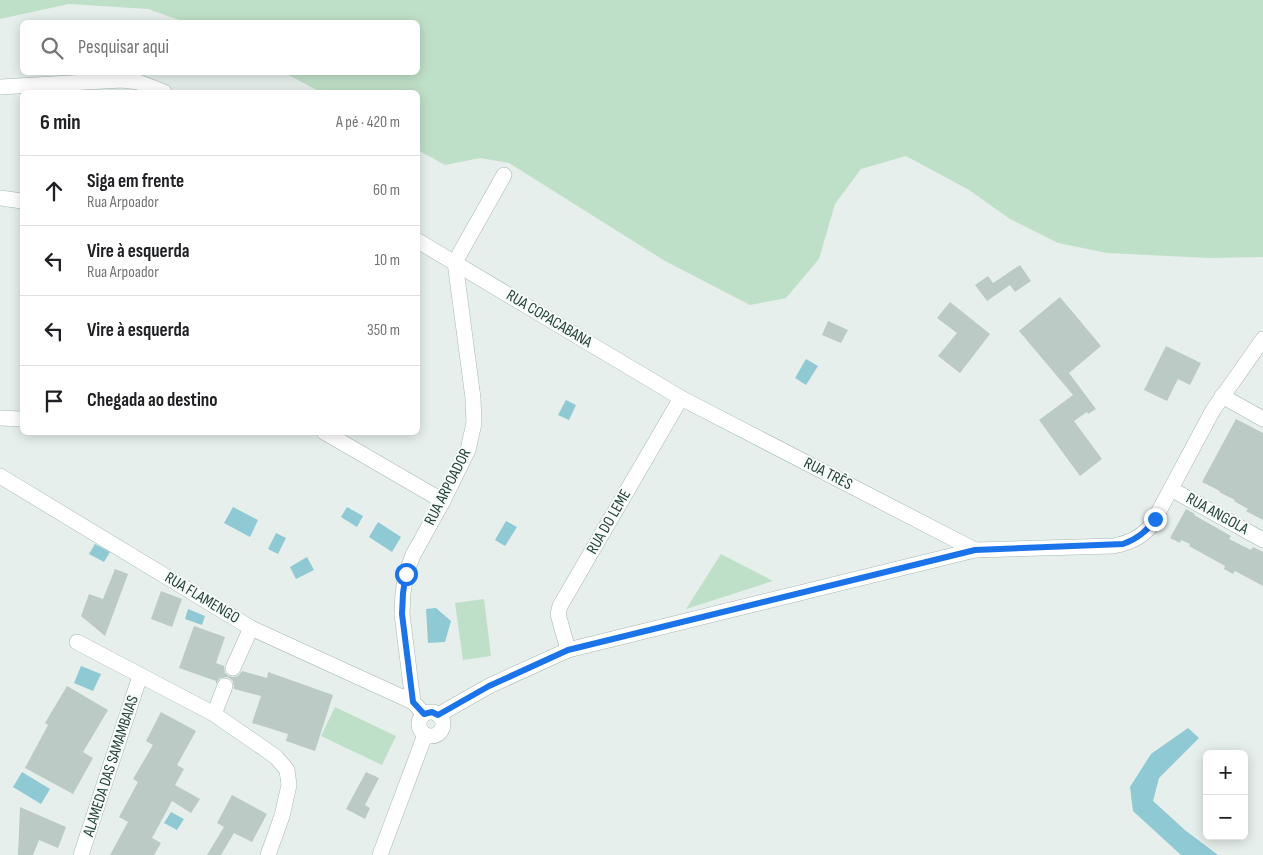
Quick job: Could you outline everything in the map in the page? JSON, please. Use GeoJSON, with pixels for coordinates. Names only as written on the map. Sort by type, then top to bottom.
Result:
{"type":"FeatureCollection","features":[{"type":"Feature","properties":{"kind":"street"},"geometry":{"type":"LineString","coordinates":[[0,87],[122,80],[138,82],[159,90]]}},
{"type":"Feature","properties":{"kind":"street"},"geometry":{"type":"LineString","coordinates":[[454,262],[504,175]]}},
{"type":"Feature","properties":{"kind":"street"},"geometry":{"type":"LineString","coordinates":[[0,198],[20,201]]}},
{"type":"Feature","properties":{"kind":"street","name":"RUA COPACABANA"},"geometry":{"type":"LineString","coordinates":[[420,242],[681,398]]}},
{"type":"Feature","properties":{"kind":"street","name":"RUA ARPOADOR"},"geometry":{"type":"LineString","coordinates":[[413,702],[402,614],[406,574],[413,554],[443,501],[468,450],[474,423],[473,398],[454,262]]}},
{"type":"Feature","properties":{"kind":"street"},"geometry":{"type":"LineString","coordinates":[[380,855],[424,735],[419,724],[431,715],[489,686],[568,650],[975,550],[1123,544],[1137,538],[1151,526],[1222,396],[1263,339]]}},
{"type":"Feature","properties":{"kind":"street"},"geometry":{"type":"LineString","coordinates":[[1222,396],[1263,419]]}},
{"type":"Feature","properties":{"kind":"street","name":"RUA TRÊS"},"geometry":{"type":"LineString","coordinates":[[681,398],[975,550]]}},
{"type":"Feature","properties":{"kind":"street","name":"RUA DO LEME"},"geometry":{"type":"LineString","coordinates":[[568,650],[558,614],[560,606],[681,398]]}},
{"type":"Feature","properties":{"kind":"street"},"geometry":{"type":"LineString","coordinates":[[0,418],[20,418]]}},
{"type":"Feature","properties":{"kind":"street"},"geometry":{"type":"LineString","coordinates":[[329,435],[443,501]]}},
{"type":"Feature","properties":{"kind":"street","name":"RUA FLAMENGO"},"geometry":{"type":"LineString","coordinates":[[0,476],[251,628],[413,702]]}},
{"type":"Feature","properties":{"kind":"street","name":"RUA ANGOLA"},"geometry":{"type":"LineString","coordinates":[[1171,489],[1263,540]]}},
{"type":"Feature","properties":{"kind":"street"},"geometry":{"type":"LineString","coordinates":[[233,668],[251,628]]}},
{"type":"Feature","properties":{"kind":"street"},"geometry":{"type":"LineString","coordinates":[[76,642],[214,714],[276,757],[287,770],[289,785],[282,816],[268,855]]}},
{"type":"Feature","properties":{"kind":"street","name":"ALAMEDA DAS SAMAMBAIAS"},"geometry":{"type":"LineString","coordinates":[[82,855],[140,676]]}},
{"type":"Feature","properties":{"kind":"street"},"geometry":{"type":"LineString","coordinates":[[214,714],[225,686]]}},
{"type":"Feature","properties":{"kind":"street"},"geometry":{"type":"LineString","coordinates":[[413,702],[431,715]]}},
{"type":"Feature","properties":{"kind":"green space"},"geometry":{"type":"Polygon","coordinates":[[[0,0],[1263,0],[1263,257],[1209,258],[1107,253],[1058,243],[1010,219],[969,190],[906,156],[861,169],[835,204],[819,259],[786,298],[750,305],[665,261],[509,163],[480,158],[445,165],[420,151],[420,90],[316,90],[289,75],[420,75],[420,20],[179,20],[148,9],[69,4],[0,19],[0,0]]]}},
{"type":"Feature","properties":{"kind":"green space"},"geometry":{"type":"Polygon","coordinates":[[[721,554],[773,581],[686,609],[721,554]]]}},
{"type":"Feature","properties":{"kind":"green space"},"geometry":{"type":"Polygon","coordinates":[[[484,599],[491,656],[463,660],[455,603],[484,599]]]}},
{"type":"Feature","properties":{"kind":"green space"},"geometry":{"type":"Polygon","coordinates":[[[335,707],[396,736],[382,765],[321,736],[335,707]]]}},
{"type":"Feature","properties":{"kind":"water"},"geometry":{"type":"Polygon","coordinates":[[[806,359],[818,366],[806,385],[795,378],[806,359]]]}},
{"type":"Feature","properties":{"kind":"water"},"geometry":{"type":"Polygon","coordinates":[[[566,400],[576,405],[569,420],[558,415],[566,400]]]}},
{"type":"Feature","properties":{"kind":"water"},"geometry":{"type":"Polygon","coordinates":[[[233,507],[258,520],[250,537],[224,523],[233,507]]]}},
{"type":"Feature","properties":{"kind":"water"},"geometry":{"type":"Polygon","coordinates":[[[347,507],[363,516],[357,527],[341,517],[347,507]]]}},
{"type":"Feature","properties":{"kind":"water"},"geometry":{"type":"Polygon","coordinates":[[[506,521],[517,527],[505,546],[495,540],[506,521]]]}},
{"type":"Feature","properties":{"kind":"water"},"geometry":{"type":"Polygon","coordinates":[[[378,522],[401,537],[392,552],[369,537],[378,522]]]}},
{"type":"Feature","properties":{"kind":"water"},"geometry":{"type":"Polygon","coordinates":[[[276,533],[286,538],[278,554],[268,549],[276,533]]]}},
{"type":"Feature","properties":{"kind":"water"},"geometry":{"type":"Polygon","coordinates":[[[95,544],[110,552],[104,562],[89,554],[95,544]]]}},
{"type":"Feature","properties":{"kind":"water"},"geometry":{"type":"Polygon","coordinates":[[[307,557],[314,570],[296,579],[290,567],[307,557]]]}},
{"type":"Feature","properties":{"kind":"water"},"geometry":{"type":"Polygon","coordinates":[[[436,608],[451,621],[445,642],[428,643],[426,609],[436,608]]]}},
{"type":"Feature","properties":{"kind":"water"},"geometry":{"type":"Polygon","coordinates":[[[188,609],[205,616],[202,625],[185,619],[188,609]]]}},
{"type":"Feature","properties":{"kind":"water"},"geometry":{"type":"Polygon","coordinates":[[[81,666],[101,674],[93,691],[74,683],[81,666]]]}},
{"type":"Feature","properties":{"kind":"water"},"geometry":{"type":"Polygon","coordinates":[[[1188,728],[1199,738],[1159,778],[1153,801],[1186,831],[1218,855],[1181,855],[1133,811],[1130,787],[1151,754],[1188,728]]]}},
{"type":"Feature","properties":{"kind":"water"},"geometry":{"type":"Polygon","coordinates":[[[22,772],[50,789],[41,804],[13,787],[22,772]]]}},
{"type":"Feature","properties":{"kind":"water"},"geometry":{"type":"Polygon","coordinates":[[[171,812],[184,819],[177,830],[164,823],[171,812]]]}},
{"type":"Feature","properties":{"kind":"building"},"geometry":{"type":"Polygon","coordinates":[[[1020,265],[1031,281],[1015,292],[1010,285],[987,301],[975,285],[988,276],[993,283],[1020,265]]]}},
{"type":"Feature","properties":{"kind":"building"},"geometry":{"type":"Polygon","coordinates":[[[1060,297],[1101,346],[1069,373],[1096,409],[1088,414],[1087,412],[1074,421],[1102,459],[1080,476],[1039,420],[1073,395],[1019,331],[1060,297]]]}},
{"type":"Feature","properties":{"kind":"building"},"geometry":{"type":"Polygon","coordinates":[[[950,302],[990,334],[960,373],[938,356],[957,333],[937,318],[950,302]]]}},
{"type":"Feature","properties":{"kind":"building"},"geometry":{"type":"Polygon","coordinates":[[[828,321],[848,330],[841,343],[822,335],[828,321]]]}},
{"type":"Feature","properties":{"kind":"building"},"geometry":{"type":"Polygon","coordinates":[[[1166,346],[1201,363],[1190,385],[1178,379],[1167,401],[1144,390],[1166,346]]]}},
{"type":"Feature","properties":{"kind":"building"},"geometry":{"type":"Polygon","coordinates":[[[1236,419],[1263,433],[1263,520],[1246,511],[1248,509],[1235,500],[1202,482],[1236,419]]]}},
{"type":"Feature","properties":{"kind":"building"},"geometry":{"type":"Polygon","coordinates":[[[1186,509],[1231,536],[1229,539],[1251,550],[1253,547],[1263,552],[1263,586],[1235,571],[1233,574],[1224,569],[1225,566],[1189,546],[1190,544],[1181,540],[1180,543],[1170,538],[1186,509]]]}},
{"type":"Feature","properties":{"kind":"building"},"geometry":{"type":"Polygon","coordinates":[[[115,569],[128,574],[105,636],[81,616],[89,594],[103,599],[115,569]]]}},
{"type":"Feature","properties":{"kind":"building"},"geometry":{"type":"Polygon","coordinates":[[[161,591],[182,599],[172,627],[151,619],[161,591]]]}},
{"type":"Feature","properties":{"kind":"building"},"geometry":{"type":"Polygon","coordinates":[[[194,626],[225,637],[216,663],[224,666],[225,673],[229,676],[238,676],[242,671],[267,678],[268,672],[333,695],[315,751],[286,741],[288,734],[252,723],[261,696],[234,689],[233,681],[228,677],[220,678],[216,684],[216,681],[179,668],[194,626]]]}},
{"type":"Feature","properties":{"kind":"building"},"geometry":{"type":"Polygon","coordinates":[[[67,686],[108,710],[83,752],[93,758],[73,794],[25,768],[48,725],[45,723],[67,686]]]}},
{"type":"Feature","properties":{"kind":"building"},"geometry":{"type":"Polygon","coordinates":[[[161,712],[196,731],[177,765],[184,769],[175,785],[200,799],[191,813],[172,801],[152,838],[161,843],[154,855],[110,855],[128,822],[119,817],[138,782],[133,779],[153,745],[146,741],[161,712]]]}},
{"type":"Feature","properties":{"kind":"building"},"geometry":{"type":"Polygon","coordinates":[[[366,772],[379,778],[365,805],[370,808],[365,819],[346,809],[366,772]]]}},
{"type":"Feature","properties":{"kind":"building"},"geometry":{"type":"Polygon","coordinates":[[[232,795],[267,814],[252,842],[234,833],[221,855],[207,855],[224,827],[217,823],[232,795]]]}},
{"type":"Feature","properties":{"kind":"building"},"geometry":{"type":"Polygon","coordinates":[[[20,807],[66,827],[58,848],[39,840],[33,855],[18,855],[20,807]]]}},
{"type":"Feature","properties":{"kind":"route"},"geometry":{"type":"LineString","coordinates":[[406,574],[402,614],[413,702],[424,714],[432,712],[438,715],[489,686],[568,650],[975,550],[1113,546],[1123,544],[1144,533],[1155,519]]}}]}
